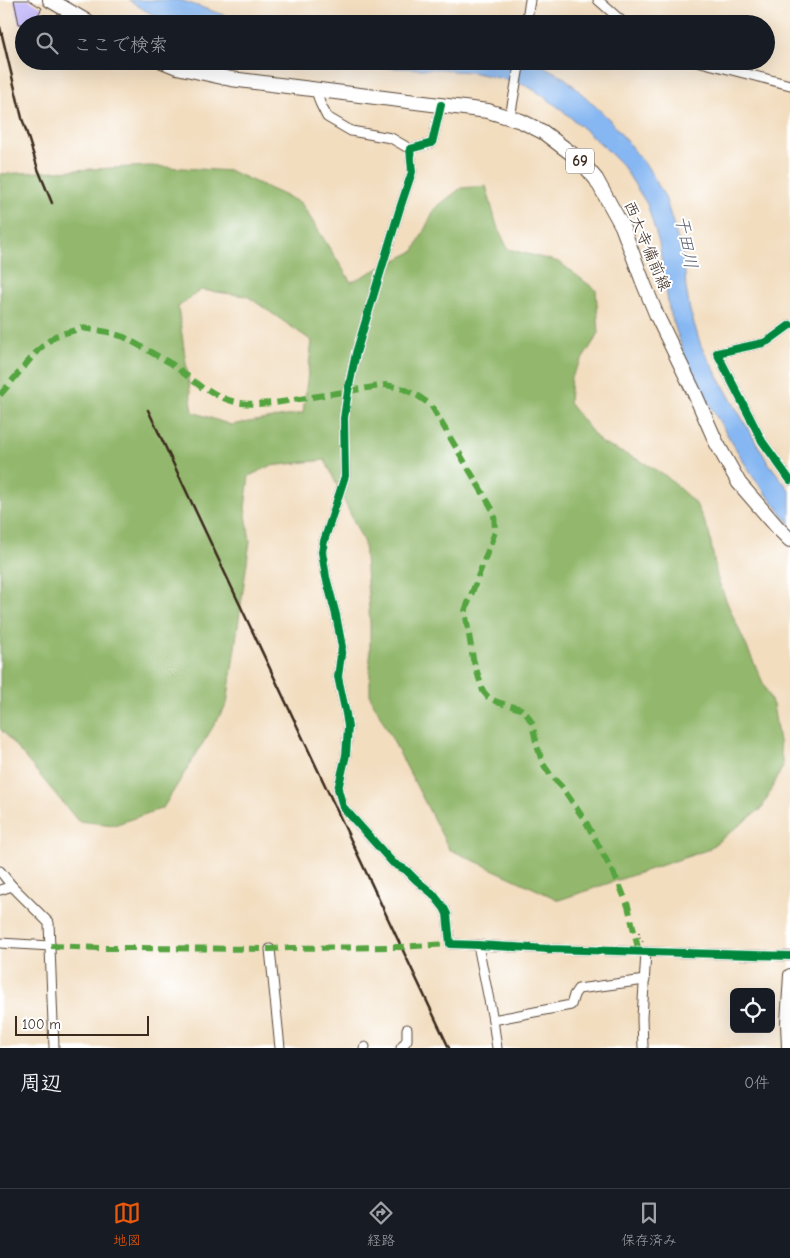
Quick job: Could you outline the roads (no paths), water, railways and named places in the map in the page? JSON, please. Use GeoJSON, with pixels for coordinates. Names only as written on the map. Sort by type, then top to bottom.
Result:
{"type":"FeatureCollection","features":[{"type":"Feature","properties":{"kind":"main road"},"geometry":{"type":"LineString","coordinates":[[50,0],[77,15]]}},
{"type":"Feature","properties":{"kind":"main road","name":"西大寺備前線"},"geometry":{"type":"LineString","coordinates":[[190,70],[231,79],[488,111],[543,132],[580,160],[596,178],[622,226],[657,316],[716,442],[739,483],[790,540]]}},
{"type":"Feature","properties":{"kind":"main road"},"geometry":{"type":"LineString","coordinates":[[788,1048],[787,1023],[790,975]]}},
{"type":"Feature","properties":{"kind":"street"},"geometry":{"type":"LineString","coordinates":[[61,0],[74,13]]}},
{"type":"Feature","properties":{"kind":"street"},"geometry":{"type":"LineString","coordinates":[[528,15],[530,0]]}},
{"type":"Feature","properties":{"kind":"street"},"geometry":{"type":"LineString","coordinates":[[598,0],[614,15]]}},
{"type":"Feature","properties":{"kind":"street"},"geometry":{"type":"LineString","coordinates":[[510,118],[518,70]]}},
{"type":"Feature","properties":{"kind":"street"},"geometry":{"type":"LineString","coordinates":[[732,70],[790,85]]}},
{"type":"Feature","properties":{"kind":"street"},"geometry":{"type":"LineString","coordinates":[[316,90],[327,117],[351,131],[391,138],[410,149],[432,144],[441,105]]}},
{"type":"Feature","properties":{"kind":"street"},"geometry":{"type":"LineString","coordinates":[[410,149],[412,172],[356,353],[344,418],[345,476],[324,540],[322,552],[342,647],[338,678],[348,727],[346,756],[338,789],[344,806],[393,863],[406,870],[433,894],[444,908],[447,914],[450,944],[549,949],[790,956]]}},
{"type":"Feature","properties":{"kind":"street"},"geometry":{"type":"LineString","coordinates":[[790,325],[763,343],[717,353],[762,441],[790,480]]}},
{"type":"Feature","properties":{"kind":"street"},"geometry":{"type":"LineString","coordinates":[[0,872],[49,923],[54,1048]]}},
{"type":"Feature","properties":{"kind":"street"},"geometry":{"type":"LineString","coordinates":[[0,890],[12,886]]}},
{"type":"Feature","properties":{"kind":"street"},"geometry":{"type":"LineString","coordinates":[[0,943],[51,946]]}},
{"type":"Feature","properties":{"kind":"street"},"geometry":{"type":"LineString","coordinates":[[478,945],[497,1048]]}},
{"type":"Feature","properties":{"kind":"street"},"geometry":{"type":"LineString","coordinates":[[270,949],[280,1048]]}},
{"type":"Feature","properties":{"kind":"street"},"geometry":{"type":"LineString","coordinates":[[643,1048],[642,1018],[646,952]]}},
{"type":"Feature","properties":{"kind":"street"},"geometry":{"type":"LineString","coordinates":[[493,1020],[571,1005],[578,989],[645,980]]}},
{"type":"Feature","properties":{"kind":"street"},"geometry":{"type":"LineString","coordinates":[[401,1048],[407,1040],[407,1030]]}},
{"type":"Feature","properties":{"kind":"water"},"geometry":{"type":"Polygon","coordinates":[[[129,0],[180,0],[224,15],[154,15],[129,0]]]}},
{"type":"Feature","properties":{"kind":"water"},"geometry":{"type":"Polygon","coordinates":[[[448,70],[550,70],[565,78],[609,119],[649,169],[665,197],[684,260],[690,311],[701,346],[767,461],[790,491],[790,524],[753,477],[689,368],[669,309],[659,243],[647,204],[623,166],[561,109],[536,91],[521,83],[471,72],[448,70]]]}},
{"type":"Feature","properties":{"kind":"railway"},"geometry":{"type":"LineString","coordinates":[[0,27],[22,118],[38,169],[52,203]]}},
{"type":"Feature","properties":{"kind":"railway"},"geometry":{"type":"LineString","coordinates":[[148,410],[449,1048]]}},
{"type":"Feature","properties":{"kind":"water label","name":"干田川"},"geometry":{"type":"Point","coordinates":[686,242]}}]}
